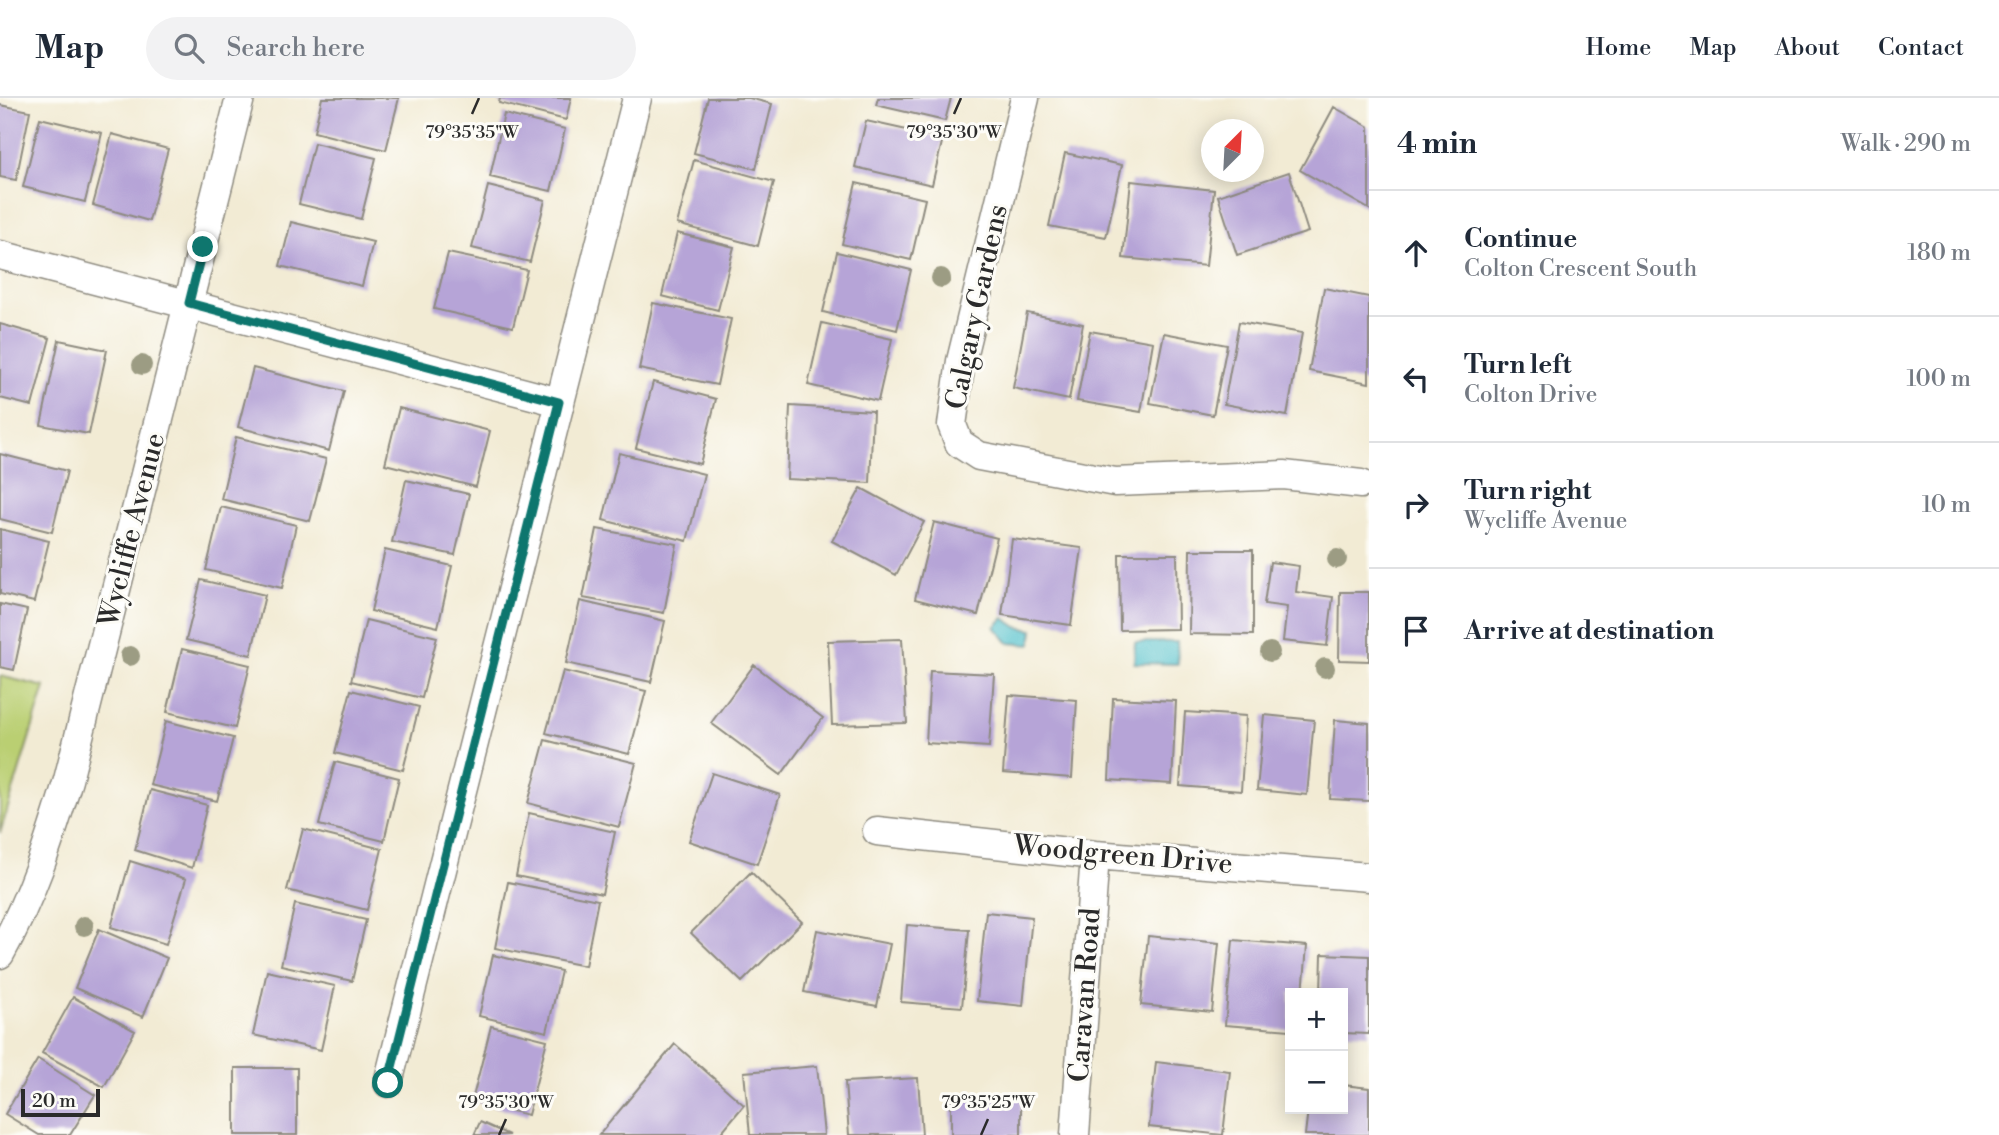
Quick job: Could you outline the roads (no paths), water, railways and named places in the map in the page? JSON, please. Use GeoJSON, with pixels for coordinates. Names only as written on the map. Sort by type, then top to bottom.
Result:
{"type":"FeatureCollection","features":[{"type":"Feature","properties":{"kind":"street","name":"Wycliffe Avenue"},"geometry":{"type":"LineString","coordinates":[[0,954],[47,853],[68,780],[240,98]]}},
{"type":"Feature","properties":{"kind":"street"},"geometry":{"type":"LineString","coordinates":[[388,1083],[637,98]]}},
{"type":"Feature","properties":{"kind":"street","name":"Calgary Gardens"},"geometry":{"type":"LineString","coordinates":[[1025,98],[961,361],[952,425],[959,443],[979,456],[1115,482],[1284,475],[1361,484]]}},
{"type":"Feature","properties":{"kind":"street"},"geometry":{"type":"LineString","coordinates":[[0,255],[559,402]]}},
{"type":"Feature","properties":{"kind":"street","name":"Woodgreen Drive"},"geometry":{"type":"LineString","coordinates":[[877,831],[1096,855],[1369,877]]}},
{"type":"Feature","properties":{"kind":"street","name":"Caravan Road"},"geometry":{"type":"LineString","coordinates":[[1075,1135],[1096,855]]}},
{"type":"Feature","properties":{"kind":"water"},"geometry":{"type":"Polygon","coordinates":[[[1004,618],[1017,627],[1033,630],[1031,645],[1009,643],[995,627],[1004,618]]]}},
{"type":"Feature","properties":{"kind":"water"},"geometry":{"type":"Polygon","coordinates":[[[1135,642],[1177,642],[1178,664],[1134,663],[1135,642]]]}}]}
